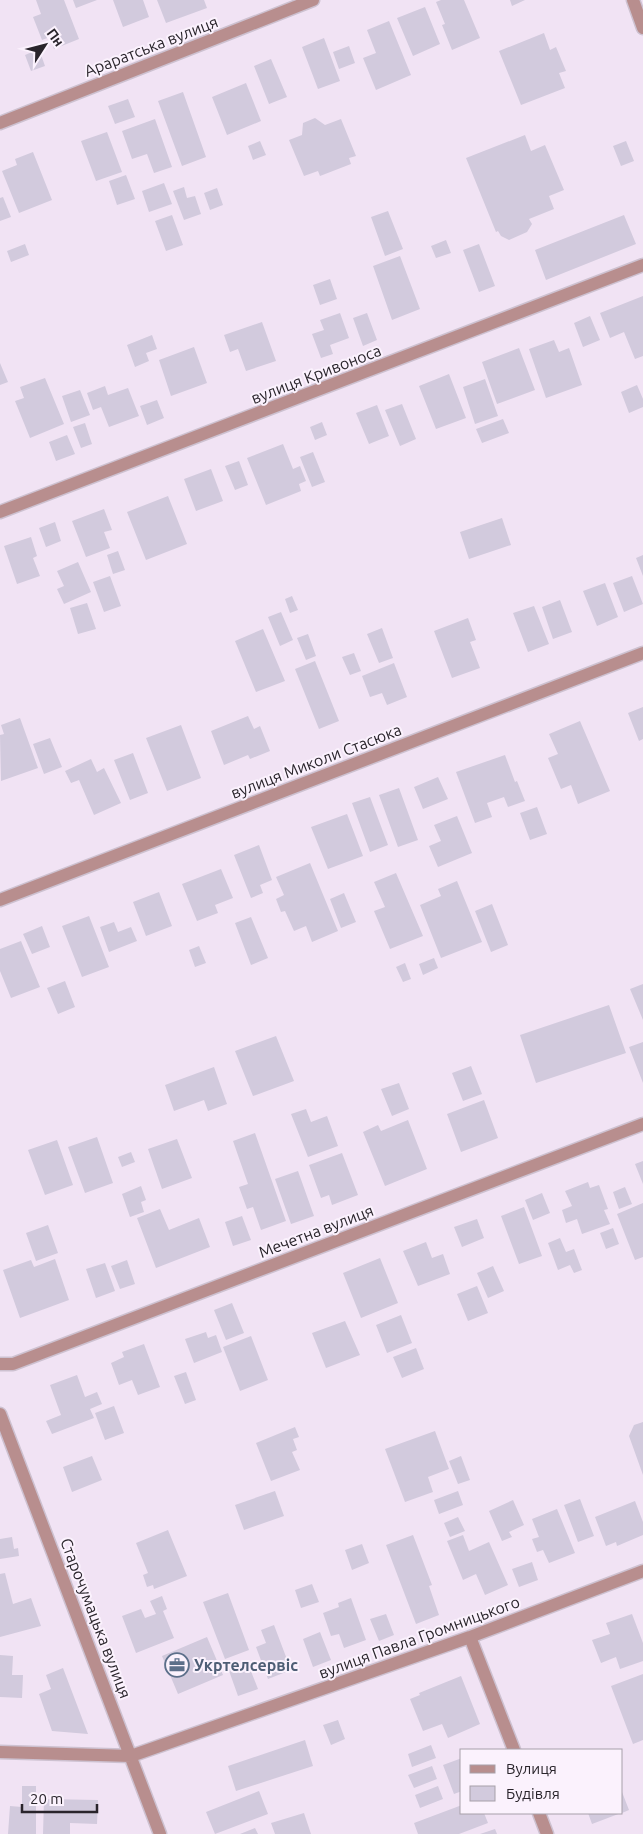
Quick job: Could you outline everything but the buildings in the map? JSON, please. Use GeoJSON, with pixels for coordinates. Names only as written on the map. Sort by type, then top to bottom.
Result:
{"type":"FeatureCollection","features":[{"type":"Feature","properties":{"kind":"street","name":"Араратська вулиця"},"geometry":{"type":"LineString","coordinates":[[0,123],[313,0]]}},
{"type":"Feature","properties":{"kind":"street"},"geometry":{"type":"LineString","coordinates":[[633,0],[643,28]]}},
{"type":"Feature","properties":{"kind":"street","name":"вулиця Кривоноса"},"geometry":{"type":"LineString","coordinates":[[0,512],[643,265]]}},
{"type":"Feature","properties":{"kind":"street","name":"вулиця Миколи Стасюка"},"geometry":{"type":"LineString","coordinates":[[0,900],[643,653]]}},
{"type":"Feature","properties":{"kind":"street","name":"Мечетна вулиця"},"geometry":{"type":"LineString","coordinates":[[0,1364],[13,1364],[643,1124]]}},
{"type":"Feature","properties":{"kind":"street","name":"Старочумацька вулиця"},"geometry":{"type":"LineString","coordinates":[[0,1414],[160,1834]]}},
{"type":"Feature","properties":{"kind":"street","name":"вулиця Павла Громницького"},"geometry":{"type":"LineString","coordinates":[[0,1752],[131,1756],[470,1637],[643,1571]]}},
{"type":"Feature","properties":{"kind":"street"},"geometry":{"type":"LineString","coordinates":[[470,1637],[514,1749]]}},
{"type":"Feature","properties":{"kind":"street"},"geometry":{"type":"LineString","coordinates":[[539,1814],[547,1834]]}},
{"type":"Feature","properties":{"kind":"place","name":"Укртелсервіс"},"geometry":{"type":"Point","coordinates":[177,1665]}}]}
